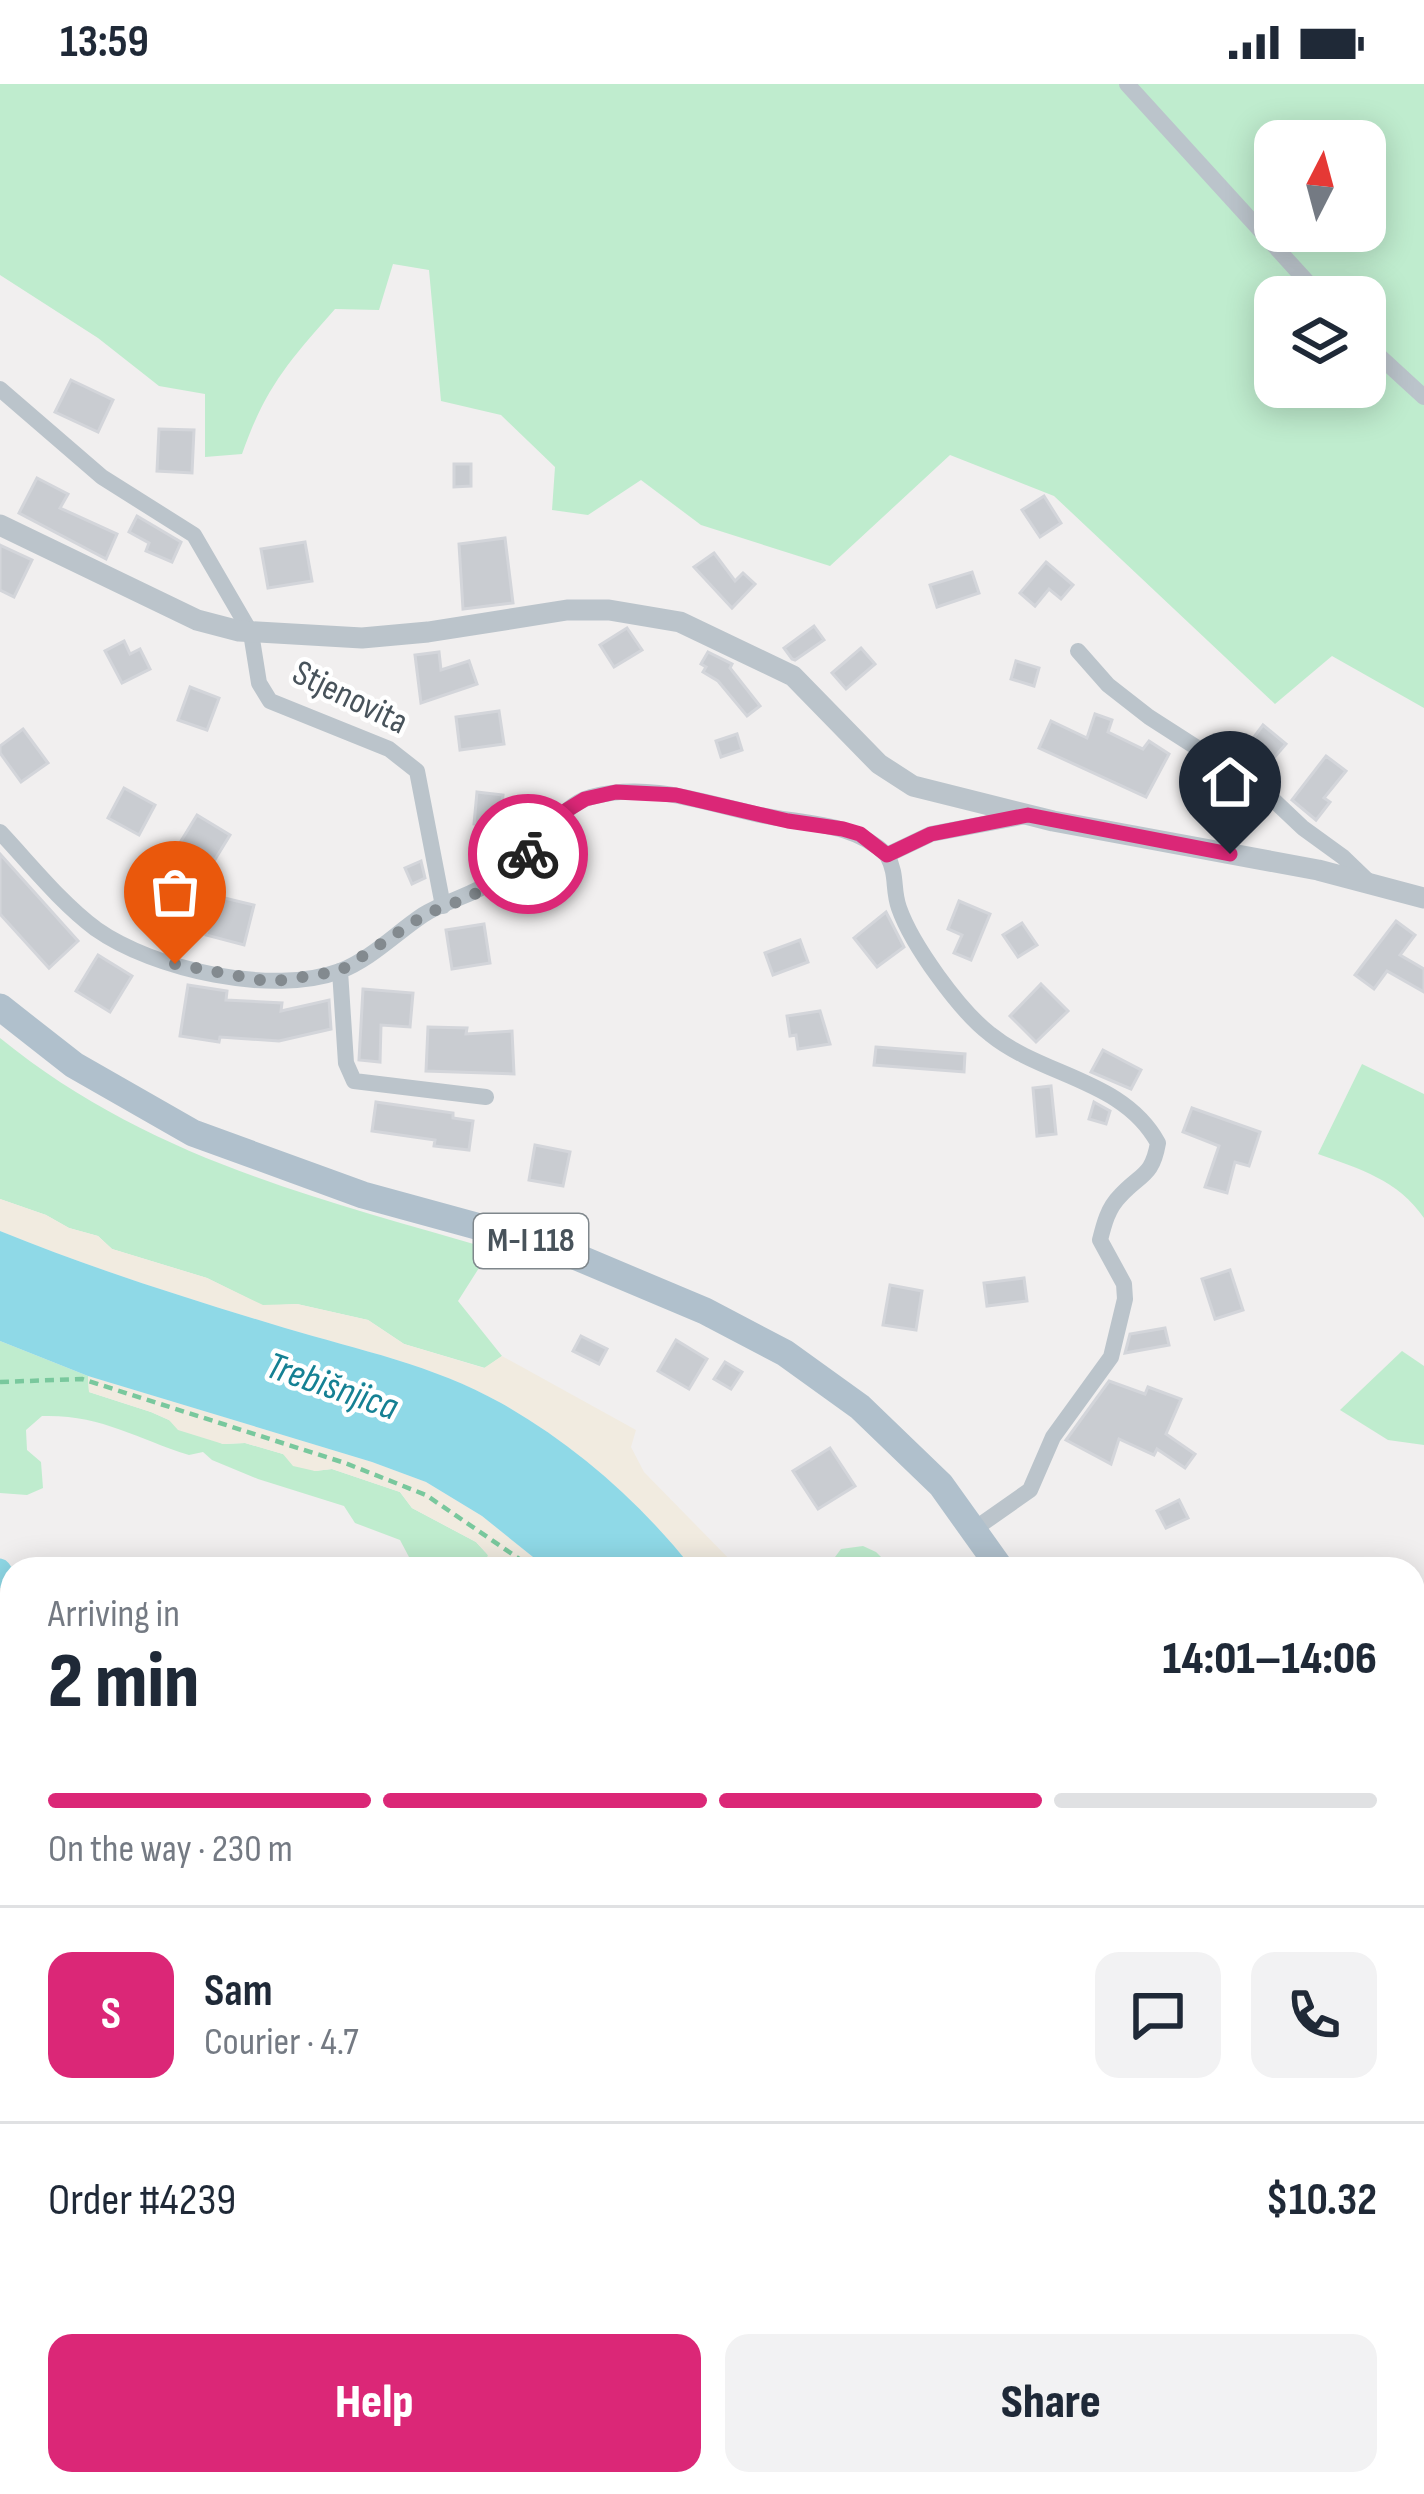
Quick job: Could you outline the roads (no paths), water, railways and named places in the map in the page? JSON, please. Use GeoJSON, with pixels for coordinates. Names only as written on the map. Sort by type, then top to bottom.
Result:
{"type":"FeatureCollection","features":[{"type":"Feature","properties":{"kind":"main road","name":"M-I 118"},"geometry":{"type":"LineString","coordinates":[[0,1007],[74,1065],[193,1133],[362,1195],[553,1247],[705,1311],[785,1353],[860,1407],[941,1485],[992,1557]]}},
{"type":"Feature","properties":{"kind":"street"},"geometry":{"type":"LineString","coordinates":[[1127,84],[1302,276]]}},
{"type":"Feature","properties":{"kind":"street"},"geometry":{"type":"LineString","coordinates":[[1386,362],[1424,397]]}},
{"type":"Feature","properties":{"kind":"street","name":"Stjenovita"},"geometry":{"type":"LineString","coordinates":[[0,389],[102,477],[194,535],[251,633],[260,683],[271,701],[389,749],[417,771],[443,906]]}},
{"type":"Feature","properties":{"kind":"street"},"geometry":{"type":"LineString","coordinates":[[0,525],[197,620],[251,633],[362,638],[567,610],[609,610],[680,622],[793,676],[879,764],[913,786],[1028,815],[1368,881],[1424,898]]}},
{"type":"Feature","properties":{"kind":"street"},"geometry":{"type":"LineString","coordinates":[[1078,651],[1108,685],[1149,717],[1230,769],[1246,774],[1368,881]]}},
{"type":"Feature","properties":{"kind":"street"},"geometry":{"type":"LineString","coordinates":[[0,832],[98,930],[146,955],[270,982],[340,971],[443,906],[472,896],[520,861],[567,810],[585,799],[616,792],[676,795],[860,834],[887,855],[897,874],[896,902],[909,933],[944,986],[989,1034],[1110,1095],[1135,1111],[1158,1142],[1152,1168],[1119,1197],[1100,1240],[1124,1283],[1125,1299],[1111,1357],[1053,1437],[1030,1490],[973,1530]]}},
{"type":"Feature","properties":{"kind":"street"},"geometry":{"type":"LineString","coordinates":[[887,855],[931,834],[1028,815]]}},
{"type":"Feature","properties":{"kind":"street"},"geometry":{"type":"LineString","coordinates":[[340,971],[346,1063],[354,1081],[486,1097]]}},
{"type":"Feature","properties":{"kind":"water","name":"Trebišnjica"},"geometry":{"type":"Polygon","coordinates":[[[0,1231],[141,1283],[395,1360],[475,1390],[528,1419],[580,1456],[628,1498],[682,1557],[533,1557],[482,1516],[426,1482],[88,1376],[0,1341],[0,1231]]]}}]}
